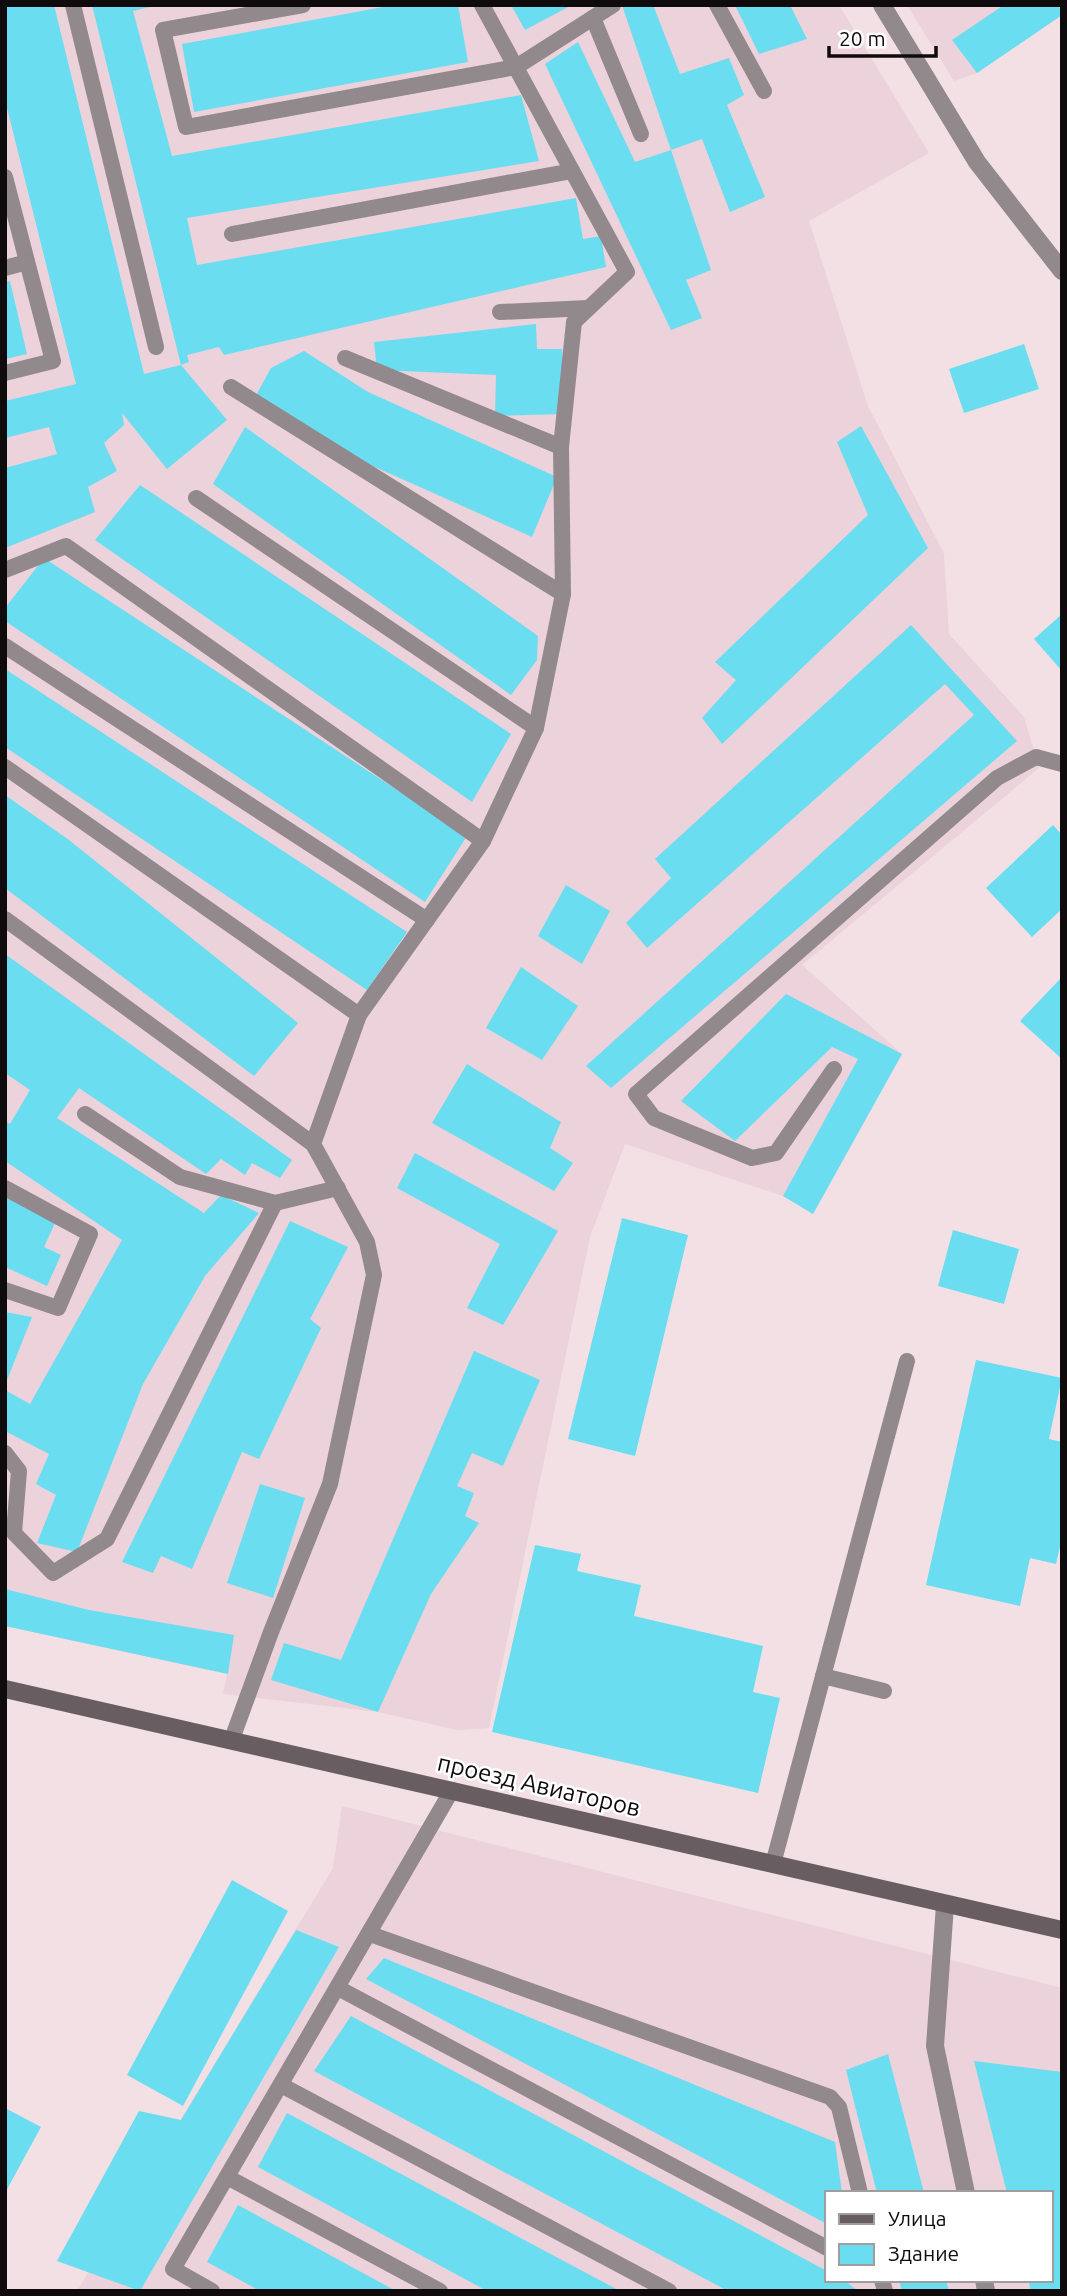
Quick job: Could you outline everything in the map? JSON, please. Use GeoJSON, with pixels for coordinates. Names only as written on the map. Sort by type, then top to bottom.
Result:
{"type":"FeatureCollection","features":[{"type":"Feature","properties":{"kind":"street"},"geometry":{"type":"LineString","coordinates":[[883,5],[977,162],[1062,271]]}},
{"type":"Feature","properties":{"kind":"street","name":"проезд Авиаторов"},"geometry":{"type":"LineString","coordinates":[[5,1689],[1062,1930]]}},
{"type":"Feature","properties":{"kind":"street"},"geometry":{"type":"LineString","coordinates":[[945,1905],[935,2046],[965,2191]]}},
{"type":"Feature","properties":{"kind":"lane"},"geometry":{"type":"LineString","coordinates":[[73,5],[156,346]]}},
{"type":"Feature","properties":{"kind":"lane"},"geometry":{"type":"LineString","coordinates":[[303,5],[163,30],[186,127],[516,67],[613,5]]}},
{"type":"Feature","properties":{"kind":"lane"},"geometry":{"type":"LineString","coordinates":[[313,1144],[359,1015],[483,841],[536,727],[563,594],[561,447],[574,322],[627,272],[482,5]]}},
{"type":"Feature","properties":{"kind":"lane"},"geometry":{"type":"LineString","coordinates":[[717,5],[764,90]]}},
{"type":"Feature","properties":{"kind":"lane"},"geometry":{"type":"LineString","coordinates":[[593,18],[641,134]]}},
{"type":"Feature","properties":{"kind":"lane"},"geometry":{"type":"LineString","coordinates":[[232,234],[572,171]]}},
{"type":"Feature","properties":{"kind":"lane"},"geometry":{"type":"LineString","coordinates":[[5,177],[52,361],[5,373]]}},
{"type":"Feature","properties":{"kind":"lane"},"geometry":{"type":"LineString","coordinates":[[5,268],[27,262]]}},
{"type":"Feature","properties":{"kind":"lane"},"geometry":{"type":"LineString","coordinates":[[500,312],[588,308]]}},
{"type":"Feature","properties":{"kind":"lane"},"geometry":{"type":"LineString","coordinates":[[345,358],[561,447]]}},
{"type":"Feature","properties":{"kind":"lane"},"geometry":{"type":"LineString","coordinates":[[231,387],[563,594]]}},
{"type":"Feature","properties":{"kind":"lane"},"geometry":{"type":"LineString","coordinates":[[196,498],[536,727]]}},
{"type":"Feature","properties":{"kind":"lane"},"geometry":{"type":"LineString","coordinates":[[5,570],[66,546],[483,841]]}},
{"type":"Feature","properties":{"kind":"lane"},"geometry":{"type":"LineString","coordinates":[[5,646],[427,920]]}},
{"type":"Feature","properties":{"kind":"lane"},"geometry":{"type":"LineString","coordinates":[[834,1069],[776,1153],[752,1158],[654,1118],[636,1094],[997,778],[1036,757],[1062,764]]}},
{"type":"Feature","properties":{"kind":"lane"},"geometry":{"type":"LineString","coordinates":[[5,767],[359,1015]]}},
{"type":"Feature","properties":{"kind":"lane"},"geometry":{"type":"LineString","coordinates":[[5,919],[313,1144],[367,1242],[374,1275],[330,1484],[271,1632],[232,1740]]}},
{"type":"Feature","properties":{"kind":"lane"},"geometry":{"type":"LineString","coordinates":[[85,1114],[180,1177],[275,1203],[338,1188]]}},
{"type":"Feature","properties":{"kind":"lane"},"geometry":{"type":"LineString","coordinates":[[5,1188],[90,1234],[58,1308],[5,1290]]}},
{"type":"Feature","properties":{"kind":"lane"},"geometry":{"type":"LineString","coordinates":[[5,1453],[19,1471],[14,1534],[53,1573],[107,1539],[275,1203]]}},
{"type":"Feature","properties":{"kind":"lane"},"geometry":{"type":"LineString","coordinates":[[773,1864],[907,1361]]}},
{"type":"Feature","properties":{"kind":"lane"},"geometry":{"type":"LineString","coordinates":[[823,1676],[884,1691]]}},
{"type":"Feature","properties":{"kind":"lane"},"geometry":{"type":"LineString","coordinates":[[212,2291],[173,2269],[452,1790]]}},
{"type":"Feature","properties":{"kind":"lane"},"geometry":{"type":"LineString","coordinates":[[370,1934],[830,2097],[839,2107],[860,2191]]}},
{"type":"Feature","properties":{"kind":"lane"},"geometry":{"type":"LineString","coordinates":[[338,1988],[825,2247]]}},
{"type":"Feature","properties":{"kind":"lane"},"geometry":{"type":"LineString","coordinates":[[281,2085],[669,2291]]}},
{"type":"Feature","properties":{"kind":"lane"},"geometry":{"type":"LineString","coordinates":[[227,2177],[440,2291]]}},
{"type":"Feature","properties":{"kind":"shaded area"},"geometry":{"type":"Polygon","coordinates":[[[5,5],[839,5],[929,153],[809,221],[868,406],[944,554],[949,634],[1024,717],[1039,768],[802,965],[902,1054],[813,1214],[783,1196],[625,1144],[590,1237],[489,1728],[457,1730],[378,1712],[223,1694],[227,1674],[5,1626],[5,5]]]}},
{"type":"Feature","properties":{"kind":"shaded area"},"geometry":{"type":"Polygon","coordinates":[[[907,5],[1062,5],[1062,15],[977,73],[954,81],[907,5]]]}},
{"type":"Feature","properties":{"kind":"shaded area"},"geometry":{"type":"Polygon","coordinates":[[[342,1806],[1062,1988],[1062,2291],[77,2291],[333,1868],[342,1806]]]}},
{"type":"Feature","properties":{"kind":"building"},"geometry":{"type":"Polygon","coordinates":[[[5,5],[54,5],[144,374],[181,365],[227,420],[167,469],[122,413],[124,425],[104,443],[117,471],[88,487],[95,512],[5,548],[5,468],[57,454],[49,427],[5,438],[5,401],[76,384],[5,100],[5,5]]]}},
{"type":"Feature","properties":{"kind":"building"},"geometry":{"type":"Polygon","coordinates":[[[92,5],[158,5],[133,11],[172,156],[521,95],[539,161],[187,218],[197,265],[576,198],[583,239],[601,236],[606,267],[224,355],[219,347],[187,355],[189,362],[181,365],[92,5]]]}},
{"type":"Feature","properties":{"kind":"building"},"geometry":{"type":"Polygon","coordinates":[[[394,5],[458,5],[468,62],[194,112],[182,44],[394,5]]]}},
{"type":"Feature","properties":{"kind":"building"},"geometry":{"type":"Polygon","coordinates":[[[511,5],[572,5],[525,30],[511,5]]]}},
{"type":"Feature","properties":{"kind":"building"},"geometry":{"type":"Polygon","coordinates":[[[622,5],[653,5],[680,74],[729,58],[744,95],[727,105],[765,197],[730,212],[702,139],[671,150],[622,5]]]}},
{"type":"Feature","properties":{"kind":"building"},"geometry":{"type":"Polygon","coordinates":[[[735,5],[790,5],[807,39],[759,54],[735,5]]]}},
{"type":"Feature","properties":{"kind":"building"},"geometry":{"type":"Polygon","coordinates":[[[1004,5],[1062,5],[1062,15],[977,73],[952,40],[1004,5]]]}},
{"type":"Feature","properties":{"kind":"building"},"geometry":{"type":"Polygon","coordinates":[[[578,42],[635,162],[671,150],[711,270],[686,280],[702,318],[671,330],[545,64],[578,42]]]}},
{"type":"Feature","properties":{"kind":"building"},"geometry":{"type":"Polygon","coordinates":[[[10,281],[27,354],[5,359],[5,283],[10,281]]]}},
{"type":"Feature","properties":{"kind":"building"},"geometry":{"type":"Polygon","coordinates":[[[536,324],[537,349],[562,349],[564,414],[495,416],[496,375],[377,370],[374,342],[536,324]]]}},
{"type":"Feature","properties":{"kind":"building"},"geometry":{"type":"Polygon","coordinates":[[[1024,344],[1039,389],[964,413],[949,369],[1024,344]]]}},
{"type":"Feature","properties":{"kind":"building"},"geometry":{"type":"Polygon","coordinates":[[[304,351],[368,392],[557,477],[532,537],[348,455],[255,397],[271,368],[304,351]]]}},
{"type":"Feature","properties":{"kind":"building"},"geometry":{"type":"Polygon","coordinates":[[[861,426],[928,548],[722,744],[702,718],[736,680],[715,662],[868,515],[837,442],[861,426]]]}},
{"type":"Feature","properties":{"kind":"building"},"geometry":{"type":"Polygon","coordinates":[[[245,427],[538,636],[537,660],[511,695],[213,484],[245,427]]]}},
{"type":"Feature","properties":{"kind":"building"},"geometry":{"type":"Polygon","coordinates":[[[140,485],[511,734],[472,802],[95,540],[140,485]]]}},
{"type":"Feature","properties":{"kind":"building"},"geometry":{"type":"Polygon","coordinates":[[[44,558],[467,836],[425,902],[5,621],[5,608],[44,558]]]}},
{"type":"Feature","properties":{"kind":"building"},"geometry":{"type":"Polygon","coordinates":[[[1062,614],[1062,671],[1034,639],[1062,614]]]}},
{"type":"Feature","properties":{"kind":"building"},"geometry":{"type":"Polygon","coordinates":[[[911,625],[1017,741],[611,1088],[586,1066],[974,715],[945,684],[647,948],[626,923],[671,878],[655,859],[911,625]]]}},
{"type":"Feature","properties":{"kind":"building"},"geometry":{"type":"Polygon","coordinates":[[[5,669],[407,932],[367,990],[5,747],[5,669]]]}},
{"type":"Feature","properties":{"kind":"building"},"geometry":{"type":"Polygon","coordinates":[[[5,795],[69,840],[298,1023],[254,1076],[5,888],[5,795]]]}},
{"type":"Feature","properties":{"kind":"building"},"geometry":{"type":"Polygon","coordinates":[[[1053,825],[1062,835],[1062,909],[1032,937],[986,888],[1053,825]]]}},
{"type":"Feature","properties":{"kind":"building"},"geometry":{"type":"Polygon","coordinates":[[[566,885],[610,911],[582,964],[538,936],[566,885]]]}},
{"type":"Feature","properties":{"kind":"building"},"geometry":{"type":"Polygon","coordinates":[[[5,954],[292,1160],[280,1178],[252,1163],[245,1175],[221,1159],[206,1174],[79,1088],[57,1118],[204,1213],[221,1195],[259,1213],[205,1276],[143,1384],[77,1552],[37,1543],[56,1495],[36,1484],[49,1454],[5,1431],[5,1390],[30,1404],[122,1240],[5,1161],[5,1121],[10,1124],[30,1090],[5,1073],[5,954]]]}},
{"type":"Feature","properties":{"kind":"building"},"geometry":{"type":"Polygon","coordinates":[[[521,967],[578,1006],[542,1060],[486,1028],[521,967]]]}},
{"type":"Feature","properties":{"kind":"building"},"geometry":{"type":"Polygon","coordinates":[[[1062,977],[1062,1059],[1020,1021],[1062,977]]]}},
{"type":"Feature","properties":{"kind":"building"},"geometry":{"type":"Polygon","coordinates":[[[786,994],[902,1054],[813,1214],[783,1196],[858,1059],[832,1047],[735,1141],[681,1101],[786,994]]]}},
{"type":"Feature","properties":{"kind":"building"},"geometry":{"type":"Polygon","coordinates":[[[467,1064],[561,1122],[550,1148],[573,1163],[554,1191],[432,1123],[467,1064]]]}},
{"type":"Feature","properties":{"kind":"building"},"geometry":{"type":"Polygon","coordinates":[[[415,1153],[558,1231],[503,1325],[467,1308],[500,1244],[397,1188],[415,1153]]]}},
{"type":"Feature","properties":{"kind":"building"},"geometry":{"type":"Polygon","coordinates":[[[5,1197],[56,1221],[44,1247],[61,1255],[47,1286],[5,1267],[5,1197]]]}},
{"type":"Feature","properties":{"kind":"building"},"geometry":{"type":"Polygon","coordinates":[[[622,1218],[688,1235],[635,1456],[568,1439],[622,1218]]]}},
{"type":"Feature","properties":{"kind":"building"},"geometry":{"type":"Polygon","coordinates":[[[290,1221],[348,1247],[310,1319],[321,1328],[259,1459],[242,1452],[192,1569],[161,1556],[153,1573],[122,1562],[290,1221]]]}},
{"type":"Feature","properties":{"kind":"building"},"geometry":{"type":"Polygon","coordinates":[[[953,1230],[1019,1249],[1004,1304],[938,1286],[953,1230]]]}},
{"type":"Feature","properties":{"kind":"building"},"geometry":{"type":"Polygon","coordinates":[[[5,1312],[32,1317],[5,1385],[5,1312]]]}},
{"type":"Feature","properties":{"kind":"building"},"geometry":{"type":"Polygon","coordinates":[[[474,1351],[540,1380],[503,1466],[472,1453],[457,1486],[474,1493],[465,1516],[479,1523],[431,1594],[378,1712],[271,1680],[284,1643],[341,1660],[474,1351]]]}},
{"type":"Feature","properties":{"kind":"building"},"geometry":{"type":"Polygon","coordinates":[[[976,1360],[1062,1378],[1049,1439],[1062,1442],[1062,1538],[1056,1564],[1030,1558],[1020,1606],[926,1585],[976,1360]]]}},
{"type":"Feature","properties":{"kind":"building"},"geometry":{"type":"Polygon","coordinates":[[[260,1484],[305,1498],[273,1598],[227,1583],[260,1484]]]}},
{"type":"Feature","properties":{"kind":"building"},"geometry":{"type":"Polygon","coordinates":[[[535,1545],[581,1554],[577,1571],[641,1585],[634,1616],[763,1646],[753,1692],[780,1698],[758,1793],[492,1732],[535,1545]]]}},
{"type":"Feature","properties":{"kind":"building"},"geometry":{"type":"Polygon","coordinates":[[[5,1589],[89,1610],[234,1635],[228,1674],[5,1626],[5,1589]]]}},
{"type":"Feature","properties":{"kind":"building"},"geometry":{"type":"Polygon","coordinates":[[[232,1880],[288,1911],[183,2106],[127,2075],[232,1880]]]}},
{"type":"Feature","properties":{"kind":"building"},"geometry":{"type":"Polygon","coordinates":[[[296,1930],[339,1947],[140,2291],[57,2261],[139,2111],[181,2120],[296,1930]]]}},
{"type":"Feature","properties":{"kind":"building"},"geometry":{"type":"Polygon","coordinates":[[[384,1958],[835,2142],[842,2191],[825,2191],[825,2223],[366,1979],[384,1958]]]}},
{"type":"Feature","properties":{"kind":"building"},"geometry":{"type":"Polygon","coordinates":[[[351,2016],[825,2270],[825,2282],[847,2282],[858,2291],[728,2291],[314,2071],[351,2016]]]}},
{"type":"Feature","properties":{"kind":"building"},"geometry":{"type":"Polygon","coordinates":[[[888,2054],[923,2191],[876,2191],[846,2070],[888,2054]]]}},
{"type":"Feature","properties":{"kind":"building"},"geometry":{"type":"Polygon","coordinates":[[[974,2061],[1062,2072],[1062,2291],[1031,2291],[1029,2282],[1053,2282],[1053,2191],[1006,2191],[974,2061]]]}},
{"type":"Feature","properties":{"kind":"building"},"geometry":{"type":"Polygon","coordinates":[[[5,2108],[41,2127],[5,2193],[5,2108]]]}},
{"type":"Feature","properties":{"kind":"building"},"geometry":{"type":"Polygon","coordinates":[[[287,2113],[620,2291],[487,2291],[258,2167],[287,2113]]]}},
{"type":"Feature","properties":{"kind":"building"},"geometry":{"type":"Polygon","coordinates":[[[238,2205],[396,2291],[260,2291],[207,2262],[238,2205]]]}},
{"type":"Feature","properties":{"kind":"building"},"geometry":{"type":"Polygon","coordinates":[[[900,2282],[947,2282],[949,2291],[902,2291],[900,2282]]]}}]}
